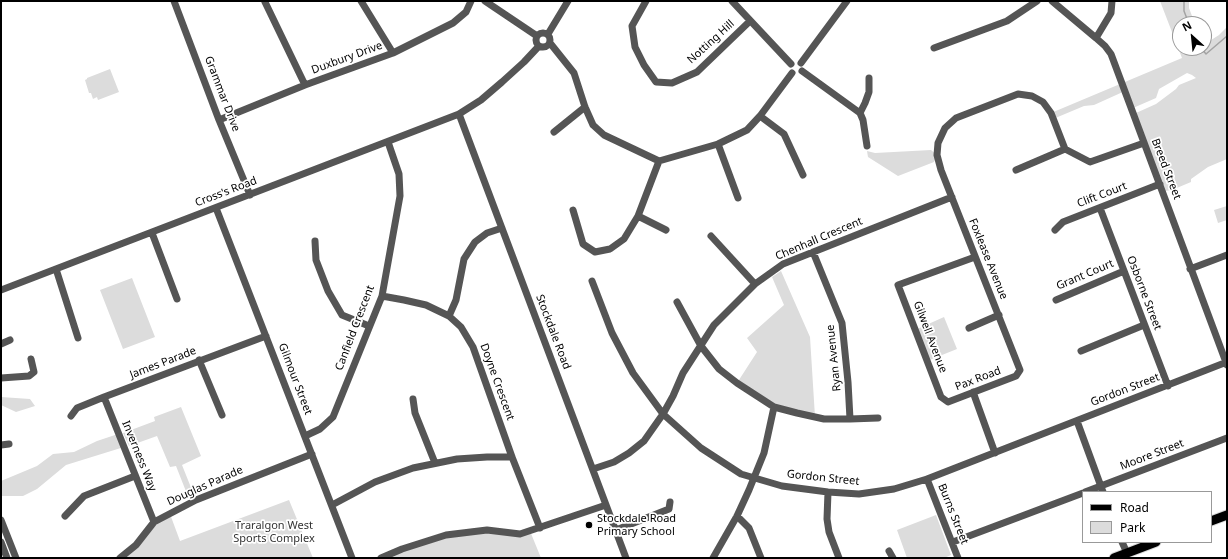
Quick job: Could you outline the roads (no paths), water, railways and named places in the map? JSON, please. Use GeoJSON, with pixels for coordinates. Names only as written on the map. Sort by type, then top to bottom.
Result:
{"type":"FeatureCollection","features":[{"type":"Feature","properties":{"kind":"main road"},"geometry":{"type":"LineString","coordinates":[[1212,521],[1227,515]]}},
{"type":"Feature","properties":{"kind":"main road"},"geometry":{"type":"LineString","coordinates":[[1114,558],[1153,543]]}},
{"type":"Feature","properties":{"kind":"street","name":"Grammar Drive"},"geometry":{"type":"LineString","coordinates":[[174,1],[219,120],[250,195]]}},
{"type":"Feature","properties":{"kind":"street"},"geometry":{"type":"LineString","coordinates":[[361,1],[393,53]]}},
{"type":"Feature","properties":{"kind":"street","name":"Duxbury Drive"},"geometry":{"type":"LineString","coordinates":[[219,120],[393,53],[453,23],[466,12],[471,1]]}},
{"type":"Feature","properties":{"kind":"street"},"geometry":{"type":"LineString","coordinates":[[485,1],[537,36]]}},
{"type":"Feature","properties":{"kind":"street"},"geometry":{"type":"LineString","coordinates":[[548,34],[568,1]]}},
{"type":"Feature","properties":{"kind":"street","name":"Notting Hill"},"geometry":{"type":"LineString","coordinates":[[646,1],[632,26],[635,47],[644,65],[656,82],[672,83],[697,72],[750,21]]}},
{"type":"Feature","properties":{"kind":"street"},"geometry":{"type":"LineString","coordinates":[[732,1],[791,64],[790,69],[792,73]]}},
{"type":"Feature","properties":{"kind":"street"},"geometry":{"type":"LineString","coordinates":[[801,63],[847,1]]}},
{"type":"Feature","properties":{"kind":"street"},"geometry":{"type":"LineString","coordinates":[[934,48],[1007,21],[1037,1]]}},
{"type":"Feature","properties":{"kind":"street","name":"Breed Street"},"geometry":{"type":"LineString","coordinates":[[1052,1],[1105,46],[1111,54],[1190,269],[1227,363]]}},
{"type":"Feature","properties":{"kind":"street"},"geometry":{"type":"LineString","coordinates":[[1096,38],[1111,13],[1112,1]]}},
{"type":"Feature","properties":{"kind":"street"},"geometry":{"type":"LineString","coordinates":[[265,2],[306,86]]}},
{"type":"Feature","properties":{"kind":"street"},"geometry":{"type":"LineString","coordinates":[[537,36],[542,33],[548,34]]}},
{"type":"Feature","properties":{"kind":"street"},"geometry":{"type":"LineString","coordinates":[[548,34],[550,43],[574,73],[585,107],[593,125],[604,135],[659,161],[718,144],[747,130],[760,116],[792,73]]}},
{"type":"Feature","properties":{"kind":"street"},"geometry":{"type":"LineString","coordinates":[[537,36],[536,41],[539,46],[545,47],[550,43]]}},
{"type":"Feature","properties":{"kind":"street","name":"Cross's Road"},"geometry":{"type":"LineString","coordinates":[[1,290],[459,114],[481,100],[524,62],[539,46]]}},
{"type":"Feature","properties":{"kind":"street"},"geometry":{"type":"LineString","coordinates":[[791,64],[794,61],[801,63]]}},
{"type":"Feature","properties":{"kind":"street"},"geometry":{"type":"LineString","coordinates":[[801,63],[803,67],[802,72]]}},
{"type":"Feature","properties":{"kind":"street"},"geometry":{"type":"LineString","coordinates":[[792,73],[798,74],[802,72]]}},
{"type":"Feature","properties":{"kind":"street"},"geometry":{"type":"LineString","coordinates":[[802,72],[860,113],[863,120],[867,146]]}},
{"type":"Feature","properties":{"kind":"street"},"geometry":{"type":"LineString","coordinates":[[860,113],[866,103],[869,92],[869,78]]}},
{"type":"Feature","properties":{"kind":"street","name":"Foxlease Avenue"},"geometry":{"type":"LineString","coordinates":[[1020,370],[941,170],[937,155],[938,143],[945,128],[956,118],[1018,94],[1032,96],[1043,102],[1051,113],[1065,149]]}},
{"type":"Feature","properties":{"kind":"street"},"geometry":{"type":"LineString","coordinates":[[554,132],[585,107]]}},
{"type":"Feature","properties":{"kind":"street","name":"Stockdale Road"},"geometry":{"type":"LineString","coordinates":[[459,114],[626,558]]}},
{"type":"Feature","properties":{"kind":"street"},"geometry":{"type":"LineString","coordinates":[[760,116],[784,134],[803,175]]}},
{"type":"Feature","properties":{"kind":"street","name":"Canfield Crescent"},"geometry":{"type":"LineString","coordinates":[[305,436],[320,429],[333,417],[382,296],[400,196],[399,174],[388,142]]}},
{"type":"Feature","properties":{"kind":"street"},"geometry":{"type":"LineString","coordinates":[[1016,170],[1065,149],[1090,162],[1144,143]]}},
{"type":"Feature","properties":{"kind":"street"},"geometry":{"type":"LineString","coordinates":[[718,144],[738,198]]}},
{"type":"Feature","properties":{"kind":"street"},"geometry":{"type":"LineString","coordinates":[[574,210],[584,244],[595,252],[610,249],[624,239],[638,216],[659,161]]}},
{"type":"Feature","properties":{"kind":"street","name":"Clift Court"},"geometry":{"type":"LineString","coordinates":[[1055,230],[1063,222],[1160,184]]}},
{"type":"Feature","properties":{"kind":"street","name":"Chenhall Crescent"},"geometry":{"type":"LineString","coordinates":[[593,469],[614,462],[629,453],[644,441],[664,414],[683,373],[702,346],[714,325],[755,284],[783,264],[952,197]]}},
{"type":"Feature","properties":{"kind":"street","name":"Gilmour Street"},"geometry":{"type":"LineString","coordinates":[[216,208],[352,558]]}},
{"type":"Feature","properties":{"kind":"street","name":"Osborne Street"},"geometry":{"type":"LineString","coordinates":[[1100,208],[1168,386]]}},
{"type":"Feature","properties":{"kind":"street"},"geometry":{"type":"LineString","coordinates":[[638,216],[666,230]]}},
{"type":"Feature","properties":{"kind":"street"},"geometry":{"type":"LineString","coordinates":[[449,316],[456,300],[464,259],[474,242],[487,233],[502,228]]}},
{"type":"Feature","properties":{"kind":"street"},"geometry":{"type":"LineString","coordinates":[[152,233],[177,299]]}},
{"type":"Feature","properties":{"kind":"street"},"geometry":{"type":"LineString","coordinates":[[711,236],[755,284]]}},
{"type":"Feature","properties":{"kind":"street"},"geometry":{"type":"LineString","coordinates":[[315,241],[316,260],[328,291],[342,315],[369,326]]}},
{"type":"Feature","properties":{"kind":"street","name":"Ryan Avenue"},"geometry":{"type":"LineString","coordinates":[[813,252],[842,323],[850,419]]}},
{"type":"Feature","properties":{"kind":"street"},"geometry":{"type":"LineString","coordinates":[[1190,269],[1227,255]]}},
{"type":"Feature","properties":{"kind":"street","name":"Gilwell Avenue"},"geometry":{"type":"LineString","coordinates":[[941,397],[898,285],[975,257]]}},
{"type":"Feature","properties":{"kind":"street"},"geometry":{"type":"LineString","coordinates":[[56,269],[78,338]]}},
{"type":"Feature","properties":{"kind":"street","name":"Grant Court"},"geometry":{"type":"LineString","coordinates":[[1056,300],[1124,271]]}},
{"type":"Feature","properties":{"kind":"street","name":"Gordon Street"},"geometry":{"type":"LineString","coordinates":[[592,281],[612,333],[633,373],[664,414],[701,448],[741,474],[782,486],[828,492],[859,494],[894,489],[927,479],[1227,363]]}},
{"type":"Feature","properties":{"kind":"street","name":"Doyne Crescent"},"geometry":{"type":"LineString","coordinates":[[382,296],[426,305],[449,316],[461,327],[473,347],[512,457],[540,528]]}},
{"type":"Feature","properties":{"kind":"street"},"geometry":{"type":"LineString","coordinates":[[677,302],[702,346],[719,370],[736,383],[774,407],[824,418],[878,418]]}},
{"type":"Feature","properties":{"kind":"street"},"geometry":{"type":"LineString","coordinates":[[969,328],[999,315]]}},
{"type":"Feature","properties":{"kind":"street"},"geometry":{"type":"LineString","coordinates":[[1081,352],[1144,325]]}},
{"type":"Feature","properties":{"kind":"street","name":"James Parade"},"geometry":{"type":"LineString","coordinates":[[71,416],[77,408],[199,360],[266,336]]}},
{"type":"Feature","properties":{"kind":"street"},"geometry":{"type":"LineString","coordinates":[[1,344],[10,340]]}},
{"type":"Feature","properties":{"kind":"street"},"geometry":{"type":"LineString","coordinates":[[1,378],[29,376],[34,372],[31,359]]}},
{"type":"Feature","properties":{"kind":"street"},"geometry":{"type":"LineString","coordinates":[[199,360],[222,415]]}},
{"type":"Feature","properties":{"kind":"street","name":"Pax Road"},"geometry":{"type":"LineString","coordinates":[[941,397],[948,402],[1016,376],[1020,370]]}},
{"type":"Feature","properties":{"kind":"street"},"geometry":{"type":"LineString","coordinates":[[973,392],[995,453]]}},
{"type":"Feature","properties":{"kind":"street","name":"Inverness Way"},"geometry":{"type":"LineString","coordinates":[[104,397],[154,522]]}},
{"type":"Feature","properties":{"kind":"street"},"geometry":{"type":"LineString","coordinates":[[413,399],[415,413],[435,463]]}},
{"type":"Feature","properties":{"kind":"street"},"geometry":{"type":"LineString","coordinates":[[713,558],[737,516],[764,453],[774,407]]}},
{"type":"Feature","properties":{"kind":"street"},"geometry":{"type":"LineString","coordinates":[[1077,421],[1102,489]]}},
{"type":"Feature","properties":{"kind":"street","name":"Moore Street"},"geometry":{"type":"LineString","coordinates":[[1090,491],[1102,489],[1227,438]]}},
{"type":"Feature","properties":{"kind":"street"},"geometry":{"type":"LineString","coordinates":[[1,445],[9,444]]}},
{"type":"Feature","properties":{"kind":"street","name":"Douglas Parade"},"geometry":{"type":"LineString","coordinates":[[120,558],[136,545],[154,522],[196,500],[312,454]]}},
{"type":"Feature","properties":{"kind":"street"},"geometry":{"type":"LineString","coordinates":[[332,505],[375,482],[413,468],[457,459],[512,457]]}},
{"type":"Feature","properties":{"kind":"street"},"geometry":{"type":"LineString","coordinates":[[65,516],[84,496],[135,476]]}},
{"type":"Feature","properties":{"kind":"street","name":"Burns Street"},"geometry":{"type":"LineString","coordinates":[[927,479],[958,558]]}},
{"type":"Feature","properties":{"kind":"street"},"geometry":{"type":"LineString","coordinates":[[828,492],[827,519],[829,532],[839,558]]}},
{"type":"Feature","properties":{"kind":"street","name":"Moore Street"},"geometry":{"type":"LineString","coordinates":[[953,542],[1082,493]]}},
{"type":"Feature","properties":{"kind":"street"},"geometry":{"type":"LineString","coordinates":[[616,530],[669,509],[670,502]]}},
{"type":"Feature","properties":{"kind":"street"},"geometry":{"type":"LineString","coordinates":[[381,558],[402,549],[446,536],[487,530],[520,534],[606,504]]}},
{"type":"Feature","properties":{"kind":"street"},"geometry":{"type":"LineString","coordinates":[[737,516],[749,528],[761,558]]}},
{"type":"Feature","properties":{"kind":"street"},"geometry":{"type":"LineString","coordinates":[[1,520],[16,558]]}},
{"type":"Feature","properties":{"kind":"street"},"geometry":{"type":"LineString","coordinates":[[1,542],[7,558]]}},
{"type":"Feature","properties":{"kind":"street"},"geometry":{"type":"LineString","coordinates":[[1122,543],[1127,553]]}},
{"type":"Feature","properties":{"kind":"street"},"geometry":{"type":"LineString","coordinates":[[889,551],[893,558]]}},
{"type":"Feature","properties":{"kind":"waterway"},"geometry":{"type":"LineString","coordinates":[[1184,1],[1184,11],[1186,16]]}},
{"type":"Feature","properties":{"kind":"waterway"},"geometry":{"type":"LineString","coordinates":[[1212,49],[1227,36]]}},
{"type":"Feature","properties":{"kind":"place","name":"Stockdale Road Primary School"},"geometry":{"type":"Point","coordinates":[589,525]}},
{"type":"Feature","properties":{"kind":"park label","name":"Traralgon West Sports Complex"},"geometry":{"type":"Point","coordinates":[274,532]}}]}
